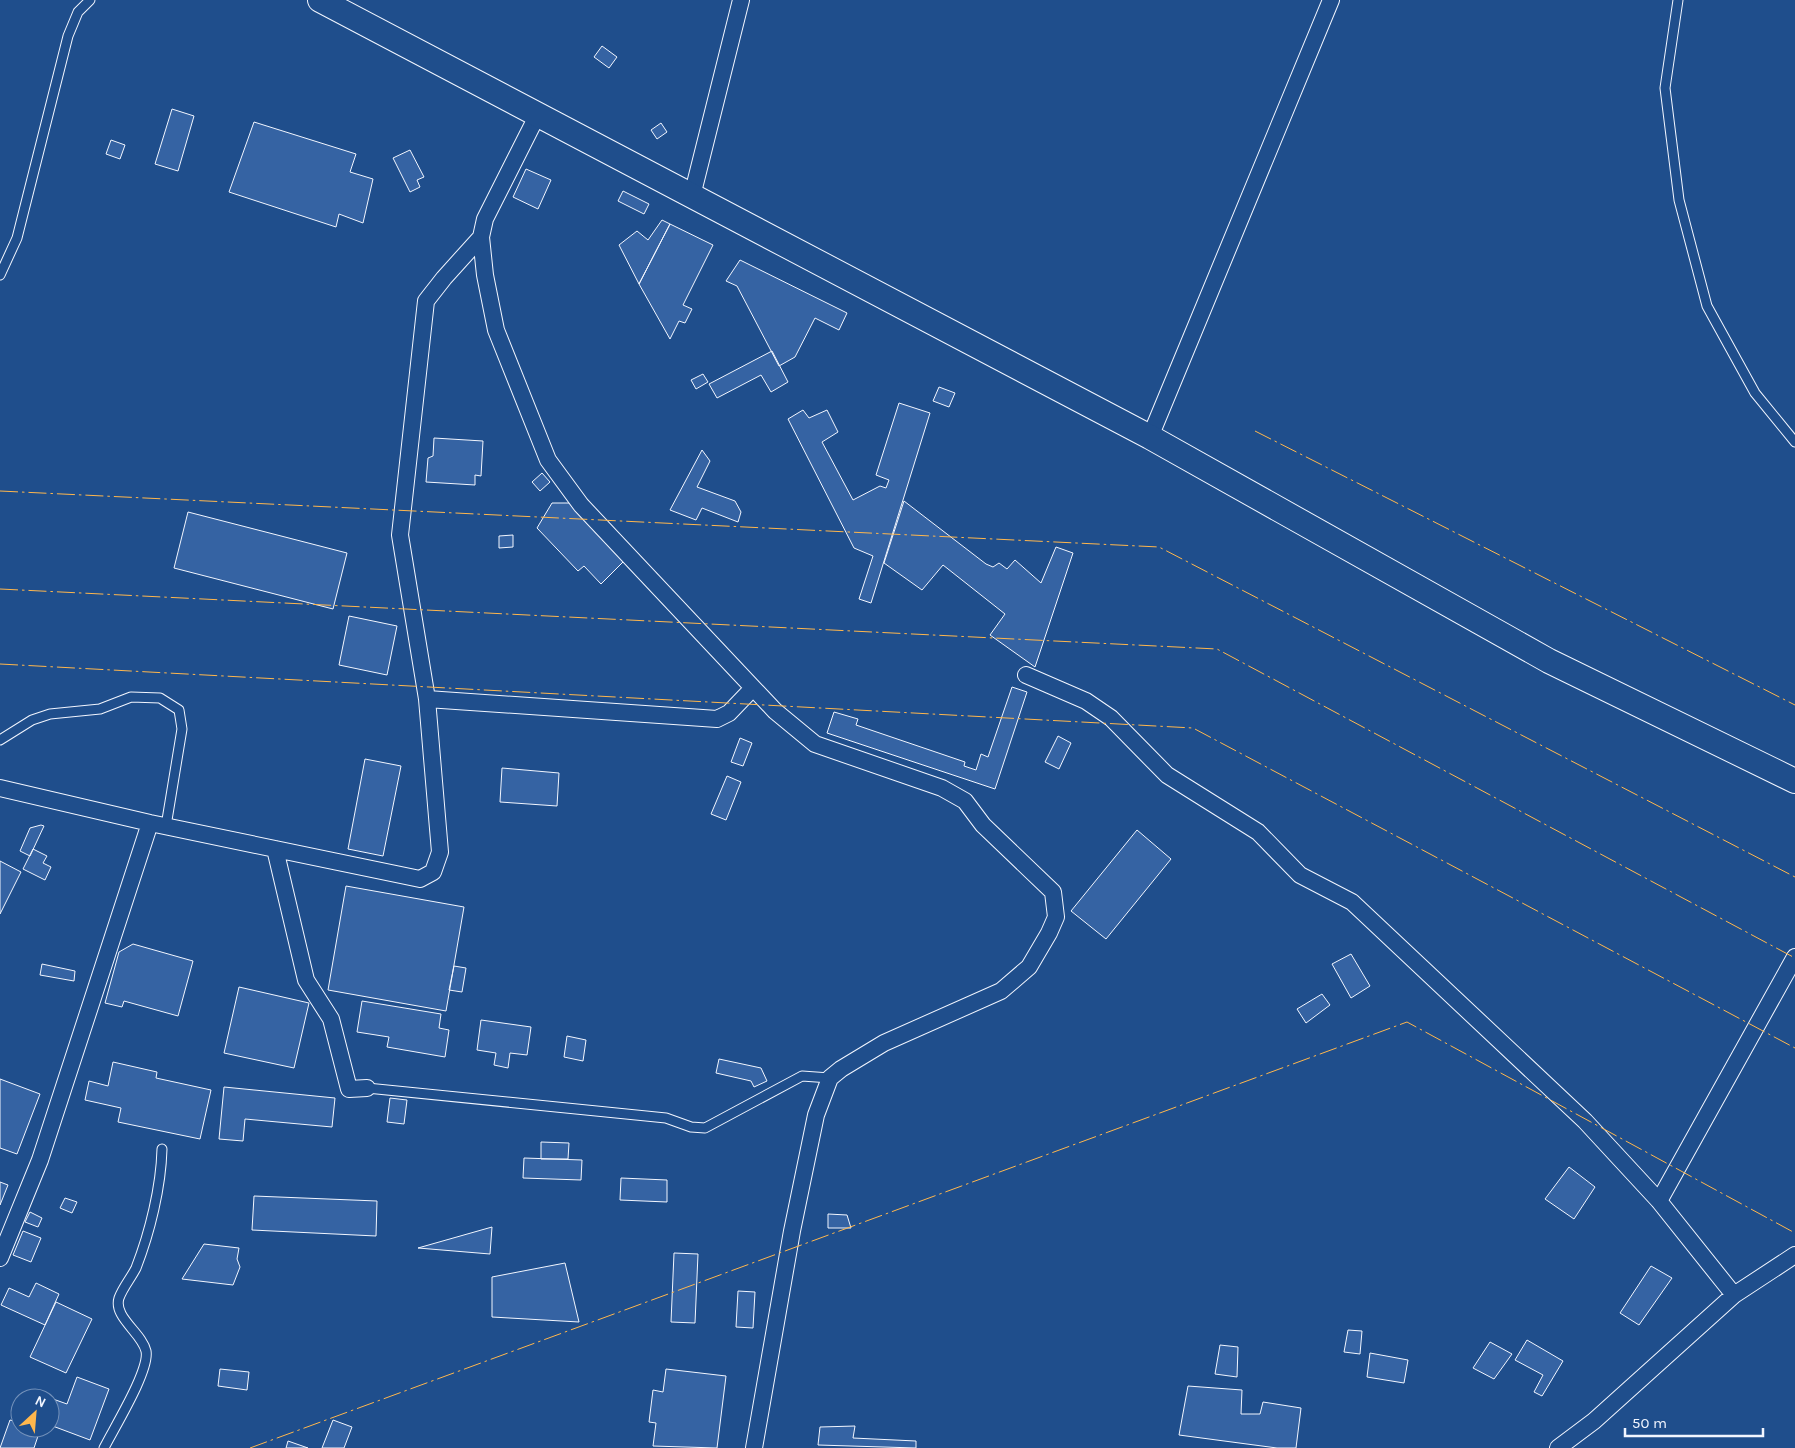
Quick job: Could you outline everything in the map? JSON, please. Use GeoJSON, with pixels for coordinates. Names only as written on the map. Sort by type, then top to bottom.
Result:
{"type":"FeatureCollection","features":[{"type":"Feature","properties":{"kind":"main road"},"geometry":{"type":"LineString","coordinates":[[320,0],[1150,437],[1549,661],[1795,781]]}},
{"type":"Feature","properties":{"kind":"street"},"geometry":{"type":"LineString","coordinates":[[692,196],[741,0]]}},
{"type":"Feature","properties":{"kind":"street"},"geometry":{"type":"LineString","coordinates":[[1150,437],[1331,0]]}},
{"type":"Feature","properties":{"kind":"street"},"geometry":{"type":"LineString","coordinates":[[538,114],[485,219],[482,237],[485,275],[496,330],[548,460],[581,505],[775,711],[815,744],[942,788],[965,801],[983,825],[1053,892],[1056,917],[1029,967],[1015,979],[1000,991],[884,1043],[841,1069],[830,1078],[816,1115],[792,1231],[754,1448]]}},
{"type":"Feature","properties":{"kind":"street"},"geometry":{"type":"LineString","coordinates":[[0,788],[150,823],[420,879],[432,872],[440,852],[427,699],[400,536],[426,301],[444,278],[482,237]]}},
{"type":"Feature","properties":{"kind":"street"},"geometry":{"type":"LineString","coordinates":[[1026,675],[1086,701],[1111,718],[1168,775],[1258,832],[1300,875],[1352,902],[1585,1121],[1659,1202],[1734,1296]]}},
{"type":"Feature","properties":{"kind":"street"},"geometry":{"type":"LineString","coordinates":[[427,699],[717,719],[729,713],[753,688]]}},
{"type":"Feature","properties":{"kind":"street"},"geometry":{"type":"LineString","coordinates":[[0,1258],[40,1160],[150,823]]}},
{"type":"Feature","properties":{"kind":"street"},"geometry":{"type":"LineString","coordinates":[[275,849],[306,980],[331,1019],[349,1089],[367,1088]]}},
{"type":"Feature","properties":{"kind":"street"},"geometry":{"type":"LineString","coordinates":[[1659,1202],[1795,957]]}},
{"type":"Feature","properties":{"kind":"street"},"geometry":{"type":"LineString","coordinates":[[1558,1448],[1594,1421],[1734,1296],[1795,1255]]}},
{"type":"Feature","properties":{"kind":"lane"},"geometry":{"type":"LineString","coordinates":[[0,276],[17,238],[68,36],[78,12],[90,0]]}},
{"type":"Feature","properties":{"kind":"lane"},"geometry":{"type":"LineString","coordinates":[[1678,0],[1665,88],[1678,200],[1707,306],[1755,393],[1795,442]]}},
{"type":"Feature","properties":{"kind":"lane"},"geometry":{"type":"LineString","coordinates":[[0,740],[32,720],[50,714],[100,708],[131,697],[160,698],[179,710],[182,729],[166,826]]}},
{"type":"Feature","properties":{"kind":"lane"},"geometry":{"type":"LineString","coordinates":[[367,1088],[666,1118],[691,1127],[705,1128],[802,1076],[830,1078]]}},
{"type":"Feature","properties":{"kind":"lane"},"geometry":{"type":"LineString","coordinates":[[104,1448],[144,1370],[146,1351],[120,1311],[118,1299],[136,1268],[162,1172],[162,1149]]}},
{"type":"Feature","properties":{"kind":"building"},"geometry":{"type":"Polygon","coordinates":[[[602,46],[617,57],[609,68],[594,57],[602,46]]]}},
{"type":"Feature","properties":{"kind":"building"},"geometry":{"type":"Polygon","coordinates":[[[172,109],[194,116],[178,171],[155,164],[172,109]]]}},
{"type":"Feature","properties":{"kind":"building"},"geometry":{"type":"Polygon","coordinates":[[[254,122],[356,154],[350,172],[373,179],[363,223],[339,214],[336,227],[229,192],[254,122]]]}},
{"type":"Feature","properties":{"kind":"building"},"geometry":{"type":"Polygon","coordinates":[[[661,123],[667,132],[657,139],[651,130],[661,123]]]}},
{"type":"Feature","properties":{"kind":"building"},"geometry":{"type":"Polygon","coordinates":[[[111,140],[125,145],[120,159],[106,154],[111,140]]]}},
{"type":"Feature","properties":{"kind":"building"},"geometry":{"type":"Polygon","coordinates":[[[410,150],[424,177],[417,180],[420,187],[410,192],[393,158],[410,150]]]}},
{"type":"Feature","properties":{"kind":"building"},"geometry":{"type":"Polygon","coordinates":[[[526,169],[551,180],[538,209],[513,197],[526,169]]]}},
{"type":"Feature","properties":{"kind":"building"},"geometry":{"type":"Polygon","coordinates":[[[623,191],[649,204],[644,214],[618,201],[623,191]]]}},
{"type":"Feature","properties":{"kind":"building"},"geometry":{"type":"Polygon","coordinates":[[[662,220],[670,224],[639,284],[619,245],[637,231],[648,240],[662,220]]]}},
{"type":"Feature","properties":{"kind":"building"},"geometry":{"type":"Polygon","coordinates":[[[670,224],[713,245],[683,305],[692,309],[685,323],[679,321],[670,339],[639,284],[670,224]]]}},
{"type":"Feature","properties":{"kind":"building"},"geometry":{"type":"Polygon","coordinates":[[[740,260],[847,313],[839,330],[815,318],[795,357],[779,366],[737,286],[726,281],[740,260]]]}},
{"type":"Feature","properties":{"kind":"building"},"geometry":{"type":"Polygon","coordinates":[[[772,351],[788,382],[771,392],[761,375],[717,398],[709,384],[772,351]]]}},
{"type":"Feature","properties":{"kind":"building"},"geometry":{"type":"Polygon","coordinates":[[[703,374],[708,382],[696,389],[691,380],[703,374]]]}},
{"type":"Feature","properties":{"kind":"building"},"geometry":{"type":"Polygon","coordinates":[[[939,387],[955,393],[949,407],[933,401],[939,387]]]}},
{"type":"Feature","properties":{"kind":"building"},"geometry":{"type":"Polygon","coordinates":[[[899,403],[930,413],[871,603],[859,599],[873,556],[854,548],[788,419],[803,410],[809,418],[827,410],[838,432],[822,442],[853,500],[880,486],[886,488],[889,480],[876,475],[899,403]]]}},
{"type":"Feature","properties":{"kind":"building"},"geometry":{"type":"Polygon","coordinates":[[[434,438],[483,441],[481,476],[475,475],[475,485],[426,482],[428,458],[433,456],[434,438]]]}},
{"type":"Feature","properties":{"kind":"building"},"geometry":{"type":"Polygon","coordinates":[[[702,450],[710,461],[697,487],[735,501],[741,512],[738,522],[702,508],[696,520],[670,510],[702,450]]]}},
{"type":"Feature","properties":{"kind":"building"},"geometry":{"type":"Polygon","coordinates":[[[542,473],[550,482],[540,491],[532,482],[542,473]]]}},
{"type":"Feature","properties":{"kind":"building"},"geometry":{"type":"Polygon","coordinates":[[[904,501],[986,564],[993,567],[999,563],[1007,569],[1015,560],[1041,583],[1056,547],[1073,553],[1035,667],[990,635],[1005,614],[943,565],[922,590],[884,563],[904,501]]]}},
{"type":"Feature","properties":{"kind":"building"},"geometry":{"type":"Polygon","coordinates":[[[552,503],[569,503],[624,561],[601,584],[584,566],[578,571],[537,528],[552,503]]]}},
{"type":"Feature","properties":{"kind":"building"},"geometry":{"type":"Polygon","coordinates":[[[188,512],[347,553],[333,609],[174,568],[188,512]]]}},
{"type":"Feature","properties":{"kind":"building"},"geometry":{"type":"Polygon","coordinates":[[[513,535],[513,547],[499,548],[499,536],[513,535]]]}},
{"type":"Feature","properties":{"kind":"building"},"geometry":{"type":"Polygon","coordinates":[[[349,616],[397,626],[387,675],[339,665],[349,616]]]}},
{"type":"Feature","properties":{"kind":"building"},"geometry":{"type":"Polygon","coordinates":[[[1012,687],[1027,692],[995,789],[827,733],[834,712],[858,719],[856,725],[965,762],[964,766],[976,770],[981,754],[988,757],[1012,687]]]}},
{"type":"Feature","properties":{"kind":"building"},"geometry":{"type":"Polygon","coordinates":[[[1058,736],[1071,743],[1059,769],[1045,762],[1058,736]]]}},
{"type":"Feature","properties":{"kind":"building"},"geometry":{"type":"Polygon","coordinates":[[[740,738],[752,743],[743,766],[731,762],[740,738]]]}},
{"type":"Feature","properties":{"kind":"building"},"geometry":{"type":"Polygon","coordinates":[[[365,759],[401,766],[383,856],[348,849],[365,759]]]}},
{"type":"Feature","properties":{"kind":"building"},"geometry":{"type":"Polygon","coordinates":[[[502,768],[559,773],[557,806],[500,802],[502,768]]]}},
{"type":"Feature","properties":{"kind":"building"},"geometry":{"type":"Polygon","coordinates":[[[727,776],[741,782],[726,820],[711,814],[727,776]]]}},
{"type":"Feature","properties":{"kind":"building"},"geometry":{"type":"Polygon","coordinates":[[[44,826],[30,856],[20,851],[30,828],[44,826]]]}},
{"type":"Feature","properties":{"kind":"building"},"geometry":{"type":"Polygon","coordinates":[[[1137,830],[1171,859],[1106,939],[1071,911],[1137,830]]]}},
{"type":"Feature","properties":{"kind":"building"},"geometry":{"type":"Polygon","coordinates":[[[33,849],[47,856],[43,863],[51,867],[45,880],[23,869],[33,849]]]}},
{"type":"Feature","properties":{"kind":"building"},"geometry":{"type":"Polygon","coordinates":[[[0,861],[21,872],[0,914],[0,861]]]}},
{"type":"Feature","properties":{"kind":"building"},"geometry":{"type":"Polygon","coordinates":[[[346,886],[464,907],[446,1011],[328,990],[346,886]]]}},
{"type":"Feature","properties":{"kind":"building"},"geometry":{"type":"Polygon","coordinates":[[[133,944],[193,961],[178,1016],[124,1001],[122,1007],[105,1003],[119,952],[133,944]]]}},
{"type":"Feature","properties":{"kind":"building"},"geometry":{"type":"Polygon","coordinates":[[[1351,954],[1370,986],[1351,998],[1332,964],[1351,954]]]}},
{"type":"Feature","properties":{"kind":"building"},"geometry":{"type":"Polygon","coordinates":[[[42,964],[75,971],[74,981],[40,975],[42,964]]]}},
{"type":"Feature","properties":{"kind":"building"},"geometry":{"type":"Polygon","coordinates":[[[454,966],[466,968],[462,992],[449,990],[454,966]]]}},
{"type":"Feature","properties":{"kind":"building"},"geometry":{"type":"Polygon","coordinates":[[[239,987],[309,1003],[294,1068],[224,1053],[239,987]]]}},
{"type":"Feature","properties":{"kind":"building"},"geometry":{"type":"Polygon","coordinates":[[[1322,994],[1330,1005],[1306,1023],[1297,1009],[1322,994]]]}},
{"type":"Feature","properties":{"kind":"building"},"geometry":{"type":"Polygon","coordinates":[[[362,1001],[441,1014],[439,1028],[449,1030],[445,1057],[387,1047],[389,1037],[357,1032],[362,1001]]]}},
{"type":"Feature","properties":{"kind":"building"},"geometry":{"type":"Polygon","coordinates":[[[481,1020],[531,1027],[527,1055],[510,1053],[508,1068],[494,1065],[496,1053],[477,1050],[481,1020]]]}},
{"type":"Feature","properties":{"kind":"building"},"geometry":{"type":"Polygon","coordinates":[[[567,1036],[586,1040],[583,1061],[564,1057],[567,1036]]]}},
{"type":"Feature","properties":{"kind":"building"},"geometry":{"type":"Polygon","coordinates":[[[719,1059],[761,1068],[767,1081],[754,1087],[751,1081],[716,1073],[719,1059]]]}},
{"type":"Feature","properties":{"kind":"building"},"geometry":{"type":"Polygon","coordinates":[[[113,1062],[157,1072],[156,1078],[211,1090],[200,1139],[118,1122],[121,1108],[85,1100],[89,1081],[108,1086],[113,1062]]]}},
{"type":"Feature","properties":{"kind":"building"},"geometry":{"type":"Polygon","coordinates":[[[0,1079],[40,1094],[17,1154],[0,1148],[0,1079]]]}},
{"type":"Feature","properties":{"kind":"building"},"geometry":{"type":"Polygon","coordinates":[[[224,1087],[335,1098],[332,1127],[245,1119],[243,1141],[219,1139],[224,1087]]]}},
{"type":"Feature","properties":{"kind":"building"},"geometry":{"type":"Polygon","coordinates":[[[390,1098],[407,1100],[404,1124],[387,1122],[390,1098]]]}},
{"type":"Feature","properties":{"kind":"building"},"geometry":{"type":"Polygon","coordinates":[[[541,1142],[569,1143],[568,1159],[541,1159],[541,1142]]]}},
{"type":"Feature","properties":{"kind":"building"},"geometry":{"type":"Polygon","coordinates":[[[524,1158],[582,1160],[581,1180],[523,1178],[524,1158]]]}},
{"type":"Feature","properties":{"kind":"building"},"geometry":{"type":"Polygon","coordinates":[[[1569,1167],[1595,1187],[1574,1219],[1545,1199],[1569,1167]]]}},
{"type":"Feature","properties":{"kind":"building"},"geometry":{"type":"Polygon","coordinates":[[[621,1178],[667,1180],[667,1202],[620,1200],[621,1178]]]}},
{"type":"Feature","properties":{"kind":"building"},"geometry":{"type":"Polygon","coordinates":[[[0,1182],[8,1185],[0,1205],[0,1182]]]}},
{"type":"Feature","properties":{"kind":"building"},"geometry":{"type":"Polygon","coordinates":[[[254,1196],[377,1201],[376,1236],[252,1230],[254,1196]]]}},
{"type":"Feature","properties":{"kind":"building"},"geometry":{"type":"Polygon","coordinates":[[[65,1198],[77,1202],[72,1213],[60,1208],[65,1198]]]}},
{"type":"Feature","properties":{"kind":"building"},"geometry":{"type":"Polygon","coordinates":[[[30,1212],[42,1218],[38,1227],[25,1222],[30,1212]]]}},
{"type":"Feature","properties":{"kind":"building"},"geometry":{"type":"Polygon","coordinates":[[[828,1214],[847,1215],[851,1228],[828,1228],[828,1214]]]}},
{"type":"Feature","properties":{"kind":"building"},"geometry":{"type":"Polygon","coordinates":[[[492,1227],[490,1254],[418,1248],[492,1227]]]}},
{"type":"Feature","properties":{"kind":"building"},"geometry":{"type":"Polygon","coordinates":[[[23,1231],[41,1238],[31,1262],[13,1255],[23,1231]]]}},
{"type":"Feature","properties":{"kind":"building"},"geometry":{"type":"Polygon","coordinates":[[[204,1244],[239,1248],[237,1259],[240,1267],[233,1285],[182,1279],[204,1244]]]}},
{"type":"Feature","properties":{"kind":"building"},"geometry":{"type":"Polygon","coordinates":[[[674,1253],[698,1254],[695,1323],[671,1322],[674,1253]]]}},
{"type":"Feature","properties":{"kind":"building"},"geometry":{"type":"Polygon","coordinates":[[[565,1263],[579,1322],[492,1317],[492,1277],[565,1263]]]}},
{"type":"Feature","properties":{"kind":"building"},"geometry":{"type":"Polygon","coordinates":[[[1651,1266],[1672,1278],[1639,1325],[1620,1313],[1651,1266]]]}},
{"type":"Feature","properties":{"kind":"building"},"geometry":{"type":"Polygon","coordinates":[[[36,1283],[59,1294],[45,1325],[1,1305],[9,1288],[29,1297],[36,1283]]]}},
{"type":"Feature","properties":{"kind":"building"},"geometry":{"type":"Polygon","coordinates":[[[738,1291],[755,1292],[753,1328],[736,1327],[738,1291]]]}},
{"type":"Feature","properties":{"kind":"building"},"geometry":{"type":"Polygon","coordinates":[[[56,1302],[92,1319],[66,1373],[30,1357],[56,1302]]]}},
{"type":"Feature","properties":{"kind":"building"},"geometry":{"type":"Polygon","coordinates":[[[1348,1330],[1362,1331],[1360,1354],[1344,1352],[1348,1330]]]}},
{"type":"Feature","properties":{"kind":"building"},"geometry":{"type":"Polygon","coordinates":[[[1527,1340],[1563,1361],[1542,1396],[1534,1392],[1543,1375],[1515,1360],[1527,1340]]]}},
{"type":"Feature","properties":{"kind":"building"},"geometry":{"type":"Polygon","coordinates":[[[1490,1342],[1512,1354],[1494,1379],[1473,1368],[1490,1342]]]}},
{"type":"Feature","properties":{"kind":"building"},"geometry":{"type":"Polygon","coordinates":[[[1220,1345],[1238,1347],[1237,1377],[1215,1374],[1220,1345]]]}},
{"type":"Feature","properties":{"kind":"building"},"geometry":{"type":"Polygon","coordinates":[[[1370,1353],[1408,1360],[1404,1383],[1367,1377],[1370,1353]]]}},
{"type":"Feature","properties":{"kind":"building"},"geometry":{"type":"Polygon","coordinates":[[[220,1369],[249,1372],[247,1390],[218,1386],[220,1369]]]}},
{"type":"Feature","properties":{"kind":"building"},"geometry":{"type":"Polygon","coordinates":[[[666,1369],[726,1376],[717,1448],[653,1446],[656,1423],[649,1422],[653,1390],[663,1392],[666,1369]]]}},
{"type":"Feature","properties":{"kind":"building"},"geometry":{"type":"Polygon","coordinates":[[[77,1377],[109,1389],[90,1440],[60,1429],[60,1402],[67,1404],[77,1377]]]}},
{"type":"Feature","properties":{"kind":"building"},"geometry":{"type":"Polygon","coordinates":[[[1188,1386],[1242,1390],[1241,1414],[1260,1414],[1263,1402],[1301,1408],[1296,1448],[1277,1448],[1179,1435],[1188,1386]]]}},
{"type":"Feature","properties":{"kind":"building"},"geometry":{"type":"Polygon","coordinates":[[[10,1420],[10,1438],[37,1438],[34,1448],[0,1448],[10,1420]]]}},
{"type":"Feature","properties":{"kind":"building"},"geometry":{"type":"Polygon","coordinates":[[[333,1420],[352,1427],[344,1448],[322,1448],[333,1420]]]}},
{"type":"Feature","properties":{"kind":"building"},"geometry":{"type":"Polygon","coordinates":[[[855,1426],[853,1438],[916,1441],[916,1448],[818,1445],[820,1427],[855,1426]]]}},
{"type":"Feature","properties":{"kind":"building"},"geometry":{"type":"Polygon","coordinates":[[[288,1441],[308,1448],[286,1448],[288,1441]]]}},
{"type":"Feature","properties":{"kind":"power"},"geometry":{"type":"LineString","coordinates":[[1255,431],[1795,705]]}},
{"type":"Feature","properties":{"kind":"power"},"geometry":{"type":"LineString","coordinates":[[0,491],[1159,547],[1795,877]]}},
{"type":"Feature","properties":{"kind":"power"},"geometry":{"type":"LineString","coordinates":[[0,589],[1217,649],[1795,958]]}},
{"type":"Feature","properties":{"kind":"power"},"geometry":{"type":"LineString","coordinates":[[0,664],[1193,728],[1795,1048]]}},
{"type":"Feature","properties":{"kind":"power"},"geometry":{"type":"LineString","coordinates":[[250,1448],[1407,1022],[1795,1233]]}}]}
